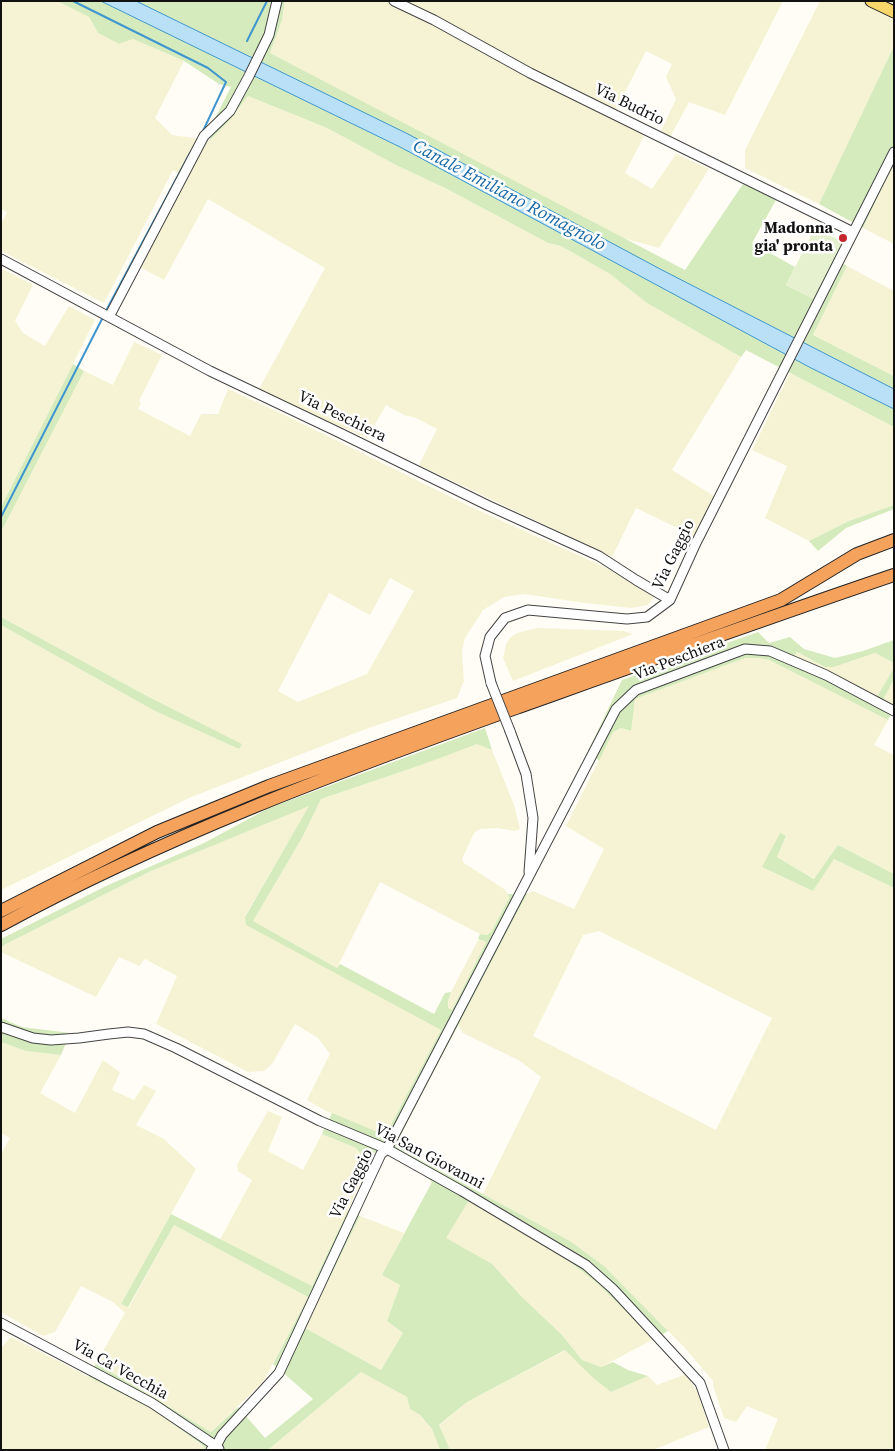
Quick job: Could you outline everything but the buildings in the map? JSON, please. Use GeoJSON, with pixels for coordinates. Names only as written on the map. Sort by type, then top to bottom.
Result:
{"type":"FeatureCollection","features":[{"type":"Feature","properties":{"kind":"highway"},"geometry":{"type":"LineString","coordinates":[[1,911],[157,832],[269,786],[781,600],[857,554],[894,540]]}},
{"type":"Feature","properties":{"kind":"highway"},"geometry":{"type":"LineString","coordinates":[[1,925],[160,846],[268,800],[439,736],[894,575]]}},
{"type":"Feature","properties":{"kind":"main road"},"geometry":{"type":"LineString","coordinates":[[871,1],[894,12]]}},
{"type":"Feature","properties":{"kind":"street"},"geometry":{"type":"LineString","coordinates":[[109,316],[204,136],[230,111],[250,76],[269,35],[277,1]]}},
{"type":"Feature","properties":{"kind":"street","name":"Via Budrio"},"geometry":{"type":"LineString","coordinates":[[394,1],[434,20],[530,73],[853,232]]}},
{"type":"Feature","properties":{"kind":"street","name":"Via Gaggio"},"geometry":{"type":"LineString","coordinates":[[528,878],[533,818],[526,774],[491,682],[485,656],[490,637],[504,618],[528,610],[627,619],[647,617],[670,600],[698,539],[894,152]]}},
{"type":"Feature","properties":{"kind":"street","name":"Via Peschiera"},"geometry":{"type":"LineString","coordinates":[[1,259],[210,371],[487,505],[599,556],[670,600]]}},
{"type":"Feature","properties":{"kind":"street","name":"Via Peschiera"},"geometry":{"type":"LineString","coordinates":[[534,867],[616,709],[636,690],[744,649],[770,651],[826,675],[894,711]]}},
{"type":"Feature","properties":{"kind":"street","name":"Via Gaggio"},"geometry":{"type":"LineString","coordinates":[[215,1448],[222,1435],[279,1373],[381,1154],[387,1149],[534,867]]}},
{"type":"Feature","properties":{"kind":"street","name":"Via San Giovanni"},"geometry":{"type":"LineString","coordinates":[[1,1027],[25,1035],[51,1040],[128,1032],[144,1034],[176,1048],[320,1121],[387,1149],[522,1226],[586,1265],[613,1289],[700,1383],[724,1450]]}},
{"type":"Feature","properties":{"kind":"street","name":"Via Ca' Vecchia"},"geometry":{"type":"LineString","coordinates":[[1,1323],[152,1403],[215,1448]]}},
{"type":"Feature","properties":{"kind":"shaded area"},"geometry":{"type":"Polygon","coordinates":[[[1,1],[57,1],[89,17],[98,33],[119,44],[133,39],[184,61],[155,118],[172,135],[210,140],[229,121],[248,96],[327,128],[548,243],[561,246],[610,274],[647,303],[741,357],[672,470],[714,496],[694,536],[636,508],[612,557],[419,465],[437,429],[416,418],[404,415],[386,405],[367,438],[259,389],[325,268],[208,199],[164,280],[140,267],[185,177],[173,170],[104,303],[1,251],[1,224],[7,212],[1,209],[1,1]]]}},
{"type":"Feature","properties":{"kind":"shaded area"},"geometry":{"type":"Polygon","coordinates":[[[285,1],[783,1],[725,115],[689,102],[670,137],[661,131],[676,99],[666,77],[672,64],[646,51],[612,117],[644,136],[625,173],[652,189],[676,154],[709,169],[659,248],[619,237],[270,53],[282,20],[285,1]]]}},
{"type":"Feature","properties":{"kind":"shaded area"},"geometry":{"type":"Polygon","coordinates":[[[820,1],[894,1],[894,46],[819,204],[745,168],[745,150],[820,1]]]}},
{"type":"Feature","properties":{"kind":"shaded area"},"geometry":{"type":"Polygon","coordinates":[[[894,163],[894,244],[863,228],[894,163]]]}},
{"type":"Feature","properties":{"kind":"shaded area"},"geometry":{"type":"Polygon","coordinates":[[[847,266],[894,291],[894,376],[813,335],[847,266]]]}},
{"type":"Feature","properties":{"kind":"shaded area"},"geometry":{"type":"Polygon","coordinates":[[[1,268],[33,285],[15,321],[23,333],[45,346],[69,306],[95,320],[1,507],[1,268]]]}},
{"type":"Feature","properties":{"kind":"shaded area"},"geometry":{"type":"Polygon","coordinates":[[[134,342],[162,355],[139,401],[141,403],[138,409],[190,436],[201,414],[218,414],[228,389],[471,507],[607,568],[654,596],[648,605],[631,608],[524,594],[504,597],[483,610],[465,638],[462,652],[464,681],[457,698],[363,730],[189,798],[1,890],[1,625],[155,711],[239,749],[242,744],[147,696],[1,617],[1,532],[84,371],[113,385],[134,342]],[[390,578],[370,615],[329,593],[278,691],[298,702],[367,674],[414,591],[390,578]]]}},
{"type":"Feature","properties":{"kind":"shaded area"},"geometry":{"type":"Polygon","coordinates":[[[790,373],[894,427],[894,505],[849,521],[809,541],[765,518],[787,466],[752,450],[790,373]]]}},
{"type":"Feature","properties":{"kind":"shaded area"},"geometry":{"type":"Polygon","coordinates":[[[537,628],[624,631],[633,634],[513,681],[503,658],[506,644],[517,633],[537,628]]]}},
{"type":"Feature","properties":{"kind":"shaded area"},"geometry":{"type":"Polygon","coordinates":[[[796,652],[825,667],[834,667],[875,653],[894,663],[894,668],[876,698],[793,658],[796,652]]]}},
{"type":"Feature","properties":{"kind":"shaded area"},"geometry":{"type":"Polygon","coordinates":[[[744,658],[758,658],[769,660],[888,720],[874,745],[894,755],[894,874],[838,845],[815,879],[777,857],[786,837],[762,867],[813,891],[834,859],[894,888],[894,1450],[765,1450],[778,1419],[747,1406],[736,1422],[724,1418],[713,1381],[685,1348],[604,1266],[570,1241],[483,1194],[541,1077],[520,1061],[463,1033],[458,1025],[527,894],[533,891],[574,909],[604,849],[566,826],[613,732],[621,728],[630,731],[635,699],[744,658]],[[599,931],[583,935],[533,1036],[716,1130],[772,1018],[599,931]]]}},
{"type":"Feature","properties":{"kind":"shaded area"},"geometry":{"type":"Polygon","coordinates":[[[894,679],[894,707],[883,700],[894,679]]]}},
{"type":"Feature","properties":{"kind":"shaded area"},"geometry":{"type":"Polygon","coordinates":[[[477,743],[492,750],[514,805],[520,829],[515,831],[497,828],[480,829],[474,833],[462,859],[464,863],[504,889],[508,894],[509,898],[491,932],[487,935],[480,934],[380,882],[337,968],[253,921],[302,838],[321,799],[424,764],[477,743]]]}},
{"type":"Feature","properties":{"kind":"shaded area"},"geometry":{"type":"Polygon","coordinates":[[[310,805],[245,916],[246,924],[441,1030],[387,1132],[375,1131],[348,1121],[307,1100],[330,1054],[318,1038],[295,1024],[272,1064],[264,1071],[248,1072],[156,1024],[177,976],[145,959],[139,966],[119,957],[96,997],[1,952],[4,945],[151,871],[310,805]]]}},
{"type":"Feature","properties":{"kind":"shaded area"},"geometry":{"type":"Polygon","coordinates":[[[478,940],[486,942],[452,1010],[448,1009],[451,992],[478,940]]]}},
{"type":"Feature","properties":{"kind":"shaded area"},"geometry":{"type":"Polygon","coordinates":[[[1,1042],[27,1051],[61,1055],[40,1093],[75,1113],[103,1060],[120,1072],[112,1090],[134,1100],[144,1085],[156,1091],[136,1125],[164,1139],[196,1169],[121,1304],[129,1307],[174,1225],[308,1297],[263,1382],[211,1432],[96,1363],[125,1313],[113,1302],[81,1286],[55,1332],[43,1336],[1,1312],[1,1154],[10,1138],[1,1133],[1,1042]]]}},
{"type":"Feature","properties":{"kind":"shaded area"},"geometry":{"type":"Polygon","coordinates":[[[268,1111],[282,1117],[268,1151],[303,1170],[322,1134],[356,1148],[366,1160],[364,1176],[312,1286],[220,1240],[252,1180],[238,1171],[237,1165],[268,1111]]]}},
{"type":"Feature","properties":{"kind":"shaded area"},"geometry":{"type":"Polygon","coordinates":[[[469,1200],[561,1255],[597,1283],[654,1339],[601,1367],[582,1360],[562,1335],[508,1281],[445,1238],[469,1200]]]}},
{"type":"Feature","properties":{"kind":"shaded area"},"geometry":{"type":"Polygon","coordinates":[[[360,1216],[404,1233],[383,1275],[400,1285],[387,1321],[403,1333],[381,1370],[305,1328],[360,1216]]]}},
{"type":"Feature","properties":{"kind":"shaded area"},"geometry":{"type":"Polygon","coordinates":[[[11,1337],[154,1410],[205,1448],[203,1450],[1,1450],[1,1348],[11,1337]]]}},
{"type":"Feature","properties":{"kind":"shaded area"},"geometry":{"type":"Polygon","coordinates":[[[566,1350],[611,1392],[648,1376],[657,1385],[686,1374],[698,1393],[709,1427],[653,1450],[450,1450],[439,1426],[467,1402],[566,1350]]]}},
{"type":"Feature","properties":{"kind":"shaded area"},"geometry":{"type":"Polygon","coordinates":[[[361,1372],[407,1397],[410,1409],[420,1415],[432,1429],[440,1450],[268,1450],[361,1372]]]}},
{"type":"Feature","properties":{"kind":"green space"},"geometry":{"type":"Polygon","coordinates":[[[57,1],[285,1],[282,20],[270,53],[685,270],[743,184],[776,200],[752,243],[795,267],[786,285],[814,299],[835,259],[847,266],[813,335],[894,376],[894,427],[746,350],[741,357],[647,303],[610,274],[561,246],[548,243],[327,128],[248,96],[229,121],[210,140],[213,122],[231,87],[219,84],[184,61],[133,39],[119,44],[98,33],[89,17],[57,1]]]}},
{"type":"Feature","properties":{"kind":"green space"},"geometry":{"type":"Polygon","coordinates":[[[894,46],[894,163],[863,228],[819,204],[894,46]]]}},
{"type":"Feature","properties":{"kind":"green space"},"geometry":{"type":"Polygon","coordinates":[[[815,228],[843,242],[814,299],[786,285],[815,228]]]}},
{"type":"Feature","properties":{"kind":"green space"},"geometry":{"type":"Polygon","coordinates":[[[73,364],[84,371],[1,532],[1,507],[73,364]]]}},
{"type":"Feature","properties":{"kind":"green space"},"geometry":{"type":"Polygon","coordinates":[[[894,505],[894,509],[846,528],[818,551],[809,541],[849,521],[894,505]]]}},
{"type":"Feature","properties":{"kind":"green space"},"geometry":{"type":"Polygon","coordinates":[[[1,617],[147,696],[242,744],[239,749],[155,711],[1,625],[1,617]]]}},
{"type":"Feature","properties":{"kind":"green space"},"geometry":{"type":"Polygon","coordinates":[[[758,632],[769,643],[790,637],[804,649],[835,658],[894,640],[894,663],[875,653],[834,667],[825,667],[797,652],[793,658],[876,698],[894,668],[894,679],[883,700],[894,707],[888,720],[769,660],[745,658],[635,699],[631,731],[621,728],[613,732],[599,761],[588,751],[622,680],[758,632]]]}},
{"type":"Feature","properties":{"kind":"green space"},"geometry":{"type":"Polygon","coordinates":[[[485,728],[492,750],[477,744],[321,799],[302,838],[253,921],[337,968],[340,964],[434,1014],[445,993],[451,992],[448,1008],[452,1010],[486,942],[478,939],[480,934],[487,935],[491,932],[509,898],[508,894],[527,894],[401,1134],[399,1144],[405,1152],[570,1241],[604,1266],[668,1331],[654,1339],[597,1283],[561,1255],[469,1200],[446,1238],[492,1264],[522,1297],[562,1335],[582,1360],[601,1367],[613,1362],[628,1370],[648,1376],[611,1392],[590,1375],[565,1350],[467,1402],[439,1425],[450,1450],[440,1450],[432,1429],[420,1415],[410,1409],[407,1397],[361,1372],[268,1450],[203,1450],[205,1448],[202,1445],[154,1410],[89,1377],[96,1363],[211,1432],[238,1407],[265,1438],[313,1399],[273,1364],[308,1297],[174,1225],[128,1307],[121,1304],[171,1214],[312,1286],[348,1210],[360,1216],[305,1328],[381,1370],[403,1333],[387,1321],[400,1285],[382,1275],[432,1182],[399,1158],[377,1151],[366,1160],[356,1148],[322,1134],[332,1113],[375,1131],[387,1132],[441,1030],[246,925],[245,917],[309,806],[151,871],[4,945],[1,950],[1,939],[106,886],[204,843],[269,808],[485,728]]]}},
{"type":"Feature","properties":{"kind":"green space"},"geometry":{"type":"Polygon","coordinates":[[[780,833],[786,836],[777,857],[814,879],[838,845],[894,874],[894,888],[834,859],[813,891],[762,867],[780,833]]]}},
{"type":"Feature","properties":{"kind":"green space"},"geometry":{"type":"Polygon","coordinates":[[[1,1018],[22,1027],[70,1033],[61,1055],[26,1051],[1,1042],[1,1018]]]}},
{"type":"Feature","properties":{"kind":"water","name":"Canale Emiliano Romagnolo"},"geometry":{"type":"Polygon","coordinates":[[[101,1],[136,1],[408,134],[662,270],[894,389],[894,409],[811,368],[402,148],[101,1]]]}},
{"type":"Feature","properties":{"kind":"waterway"},"geometry":{"type":"LineString","coordinates":[[73,1],[208,68],[226,82],[203,131]]}},
{"type":"Feature","properties":{"kind":"waterway"},"geometry":{"type":"LineString","coordinates":[[247,41],[267,1]]}},
{"type":"Feature","properties":{"kind":"waterway"},"geometry":{"type":"LineString","coordinates":[[107,309],[190,153]]}},
{"type":"Feature","properties":{"kind":"waterway"},"geometry":{"type":"LineString","coordinates":[[1,517],[102,319]]}},
{"type":"Feature","properties":{"kind":"place","name":"Madonna gia' pronta"},"geometry":{"type":"Point","coordinates":[843,238]}}]}
